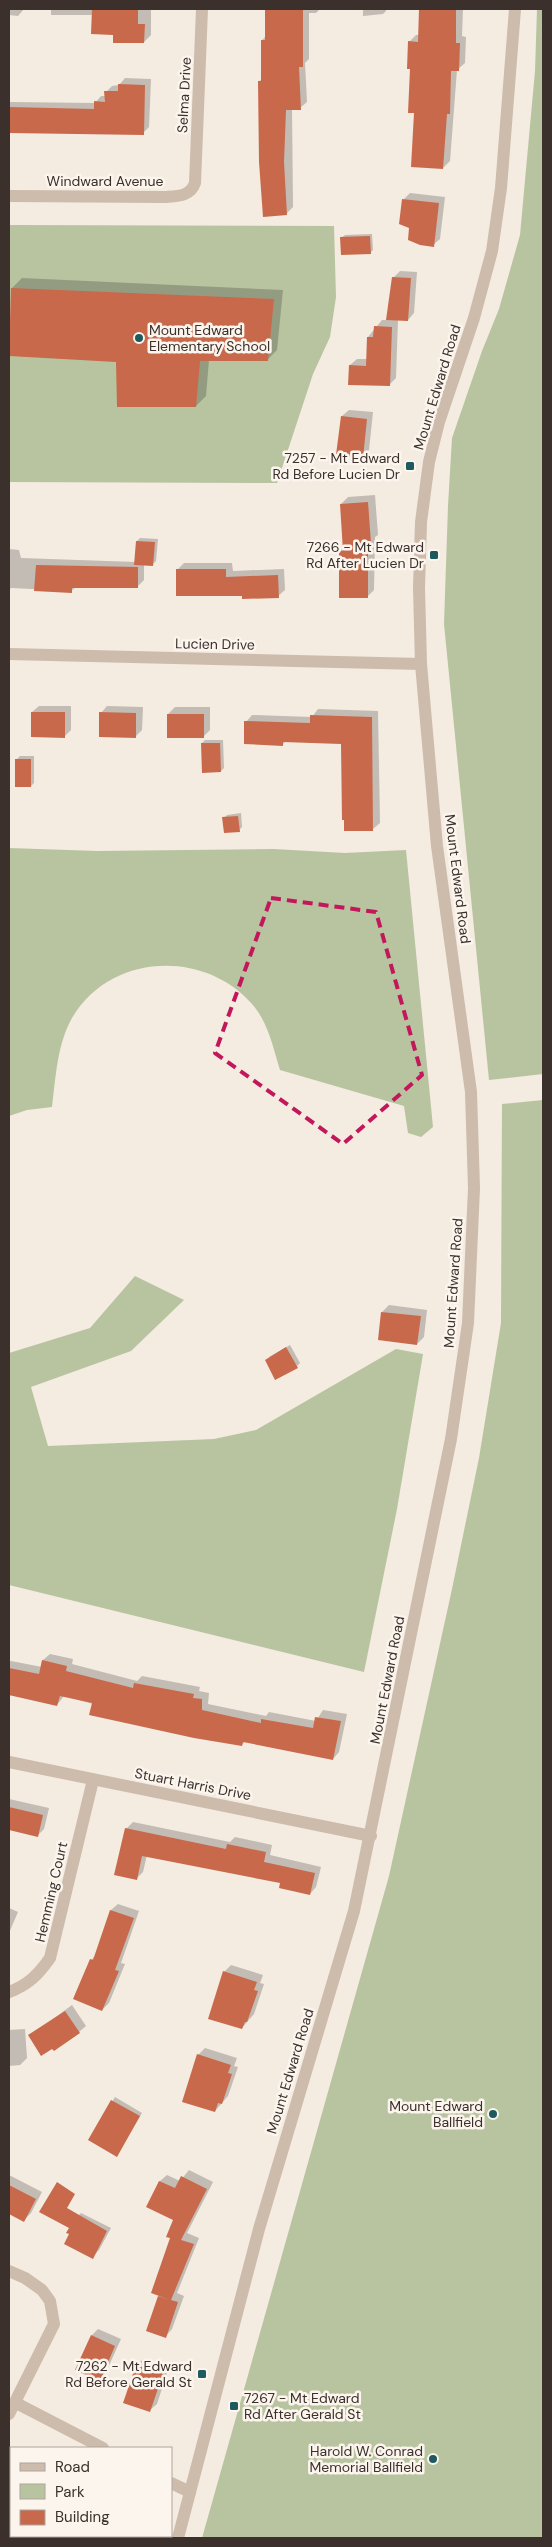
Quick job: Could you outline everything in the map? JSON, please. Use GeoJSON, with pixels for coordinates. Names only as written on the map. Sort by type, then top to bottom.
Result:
{"type":"FeatureCollection","features":[{"type":"Feature","properties":{"kind":"street","name":"Selma Drive"},"geometry":{"type":"LineString","coordinates":[[194,184],[202,9]]}},
{"type":"Feature","properties":{"kind":"street","name":"Mount Edward Road"},"geometry":{"type":"LineString","coordinates":[[178,2538],[259,2229],[354,1911],[371,1836],[451,1439],[468,1323],[474,1188],[471,1092],[437,846],[421,664],[419,588],[421,522],[429,462],[439,422],[474,318],[492,251],[501,188],[515,9]]}},
{"type":"Feature","properties":{"kind":"street","name":"Windward Avenue"},"geometry":{"type":"LineString","coordinates":[[9,196],[173,196],[188,194],[194,184]]}},
{"type":"Feature","properties":{"kind":"street","name":"Lucien Drive"},"geometry":{"type":"LineString","coordinates":[[9,654],[421,664]]}},
{"type":"Feature","properties":{"kind":"street","name":"Stuart Harris Drive"},"geometry":{"type":"LineString","coordinates":[[9,1762],[371,1836]]}},
{"type":"Feature","properties":{"kind":"street","name":"Hemming Court"},"geometry":{"type":"LineString","coordinates":[[9,1992],[24,1986],[38,1975],[50,1958],[93,1780]]}},
{"type":"Feature","properties":{"kind":"street"},"geometry":{"type":"LineString","coordinates":[[9,2271],[25,2278],[42,2290],[50,2301],[54,2324],[12,2408],[101,2447]]}},
{"type":"Feature","properties":{"kind":"street"},"geometry":{"type":"LineString","coordinates":[[172,2484],[190,2492]]}},
{"type":"Feature","properties":{"kind":"highlighted area"},"geometry":{"type":"Polygon","coordinates":[[[271,898],[376,912],[422,1075],[343,1144],[215,1053],[271,898]]]}},
{"type":"Feature","properties":{"kind":"green space"},"geometry":{"type":"Polygon","coordinates":[[[537,9],[543,9],[543,1074],[489,1080],[444,624],[448,506],[452,438],[482,351],[499,309],[520,235],[535,71],[537,9]]]}},
{"type":"Feature","properties":{"kind":"green space"},"geometry":{"type":"Polygon","coordinates":[[[9,225],[334,226],[336,297],[330,337],[313,374],[277,483],[9,482],[9,225]]]}},
{"type":"Feature","properties":{"kind":"green space"},"geometry":{"type":"Polygon","coordinates":[[[9,848],[97,851],[274,849],[345,853],[406,850],[433,1127],[421,1137],[408,1133],[404,1106],[280,1070],[269,1035],[258,1011],[232,986],[209,974],[184,967],[158,966],[133,971],[109,981],[89,996],[72,1018],[63,1039],[52,1107],[27,1110],[9,1116],[9,848]]]}},
{"type":"Feature","properties":{"kind":"green space"},"geometry":{"type":"Polygon","coordinates":[[[543,1100],[543,2538],[202,2538],[389,1876],[452,1589],[479,1458],[501,1323],[502,1104],[543,1100]]]}},
{"type":"Feature","properties":{"kind":"green space"},"geometry":{"type":"Polygon","coordinates":[[[135,1276],[184,1300],[131,1351],[31,1387],[48,1446],[214,1439],[256,1430],[396,1349],[423,1354],[397,1509],[364,1672],[9,1585],[9,1353],[90,1328],[135,1276]]]}},
{"type":"Feature","properties":{"kind":"building"},"geometry":{"type":"Polygon","coordinates":[[[92,9],[138,9],[138,24],[145,24],[144,43],[113,43],[113,35],[91,34],[92,9]]]}},
{"type":"Feature","properties":{"kind":"building"},"geometry":{"type":"Polygon","coordinates":[[[265,9],[303,9],[303,67],[299,67],[301,110],[286,110],[284,162],[287,215],[263,217],[259,162],[258,81],[261,81],[261,40],[265,40],[265,9]]]}},
{"type":"Feature","properties":{"kind":"building"},"geometry":{"type":"Polygon","coordinates":[[[419,9],[456,9],[456,43],[460,43],[459,71],[451,71],[450,114],[447,114],[443,169],[411,167],[414,113],[408,113],[410,69],[407,69],[408,41],[418,42],[419,9]]]}},
{"type":"Feature","properties":{"kind":"building"},"geometry":{"type":"Polygon","coordinates":[[[118,84],[145,85],[144,135],[9,133],[9,107],[94,109],[94,101],[105,102],[104,91],[118,91],[118,84]]]}},
{"type":"Feature","properties":{"kind":"building"},"geometry":{"type":"Polygon","coordinates":[[[402,199],[439,203],[434,247],[420,245],[408,240],[409,228],[399,224],[402,199]]]}},
{"type":"Feature","properties":{"kind":"building"},"geometry":{"type":"Polygon","coordinates":[[[370,236],[371,254],[341,255],[340,237],[370,236]]]}},
{"type":"Feature","properties":{"kind":"building"},"geometry":{"type":"Polygon","coordinates":[[[392,277],[411,278],[408,321],[386,320],[392,277]]]}},
{"type":"Feature","properties":{"kind":"building","name":"Mount Edward Elementary School"},"geometry":{"type":"Polygon","coordinates":[[[11,288],[274,299],[268,361],[200,361],[196,407],[117,407],[116,362],[9,356],[11,288]]]}},
{"type":"Feature","properties":{"kind":"building"},"geometry":{"type":"Polygon","coordinates":[[[374,326],[392,327],[390,386],[348,385],[349,365],[366,366],[367,337],[373,337],[374,326]]]}},
{"type":"Feature","properties":{"kind":"building"},"geometry":{"type":"Polygon","coordinates":[[[341,416],[367,419],[363,458],[336,455],[341,416]]]}},
{"type":"Feature","properties":{"kind":"building"},"geometry":{"type":"Polygon","coordinates":[[[368,502],[371,543],[368,543],[368,598],[339,598],[339,551],[343,551],[340,504],[368,502]]]}},
{"type":"Feature","properties":{"kind":"building"},"geometry":{"type":"Polygon","coordinates":[[[136,541],[155,542],[153,566],[134,565],[136,541]]]}},
{"type":"Feature","properties":{"kind":"building"},"geometry":{"type":"Polygon","coordinates":[[[36,565],[138,567],[138,588],[72,588],[72,593],[34,591],[36,565]]]}},
{"type":"Feature","properties":{"kind":"building"},"geometry":{"type":"Polygon","coordinates":[[[176,569],[226,569],[226,577],[278,575],[279,598],[242,599],[242,596],[176,596],[176,569]]]}},
{"type":"Feature","properties":{"kind":"building"},"geometry":{"type":"Polygon","coordinates":[[[31,712],[65,712],[65,738],[31,737],[31,712]]]}},
{"type":"Feature","properties":{"kind":"building"},"geometry":{"type":"Polygon","coordinates":[[[99,712],[136,713],[136,738],[99,737],[99,712]]]}},
{"type":"Feature","properties":{"kind":"building"},"geometry":{"type":"Polygon","coordinates":[[[167,714],[204,714],[204,738],[167,738],[167,714]]]}},
{"type":"Feature","properties":{"kind":"building"},"geometry":{"type":"Polygon","coordinates":[[[310,715],[372,717],[373,831],[344,831],[344,820],[342,820],[341,744],[283,742],[283,746],[244,744],[244,721],[310,723],[310,715]]]}},
{"type":"Feature","properties":{"kind":"building"},"geometry":{"type":"Polygon","coordinates":[[[201,743],[220,743],[221,772],[202,773],[201,743]]]}},
{"type":"Feature","properties":{"kind":"building"},"geometry":{"type":"Polygon","coordinates":[[[15,759],[31,759],[31,787],[15,787],[15,759]]]}},
{"type":"Feature","properties":{"kind":"building"},"geometry":{"type":"Polygon","coordinates":[[[238,816],[240,832],[224,833],[222,817],[238,816]]]}},
{"type":"Feature","properties":{"kind":"building"},"geometry":{"type":"Polygon","coordinates":[[[381,1312],[421,1316],[417,1345],[378,1340],[381,1312]]]}},
{"type":"Feature","properties":{"kind":"building"},"geometry":{"type":"Polygon","coordinates":[[[286,1347],[298,1368],[275,1380],[265,1360],[286,1347]]]}},
{"type":"Feature","properties":{"kind":"building"},"geometry":{"type":"Polygon","coordinates":[[[42,1660],[67,1666],[66,1671],[133,1688],[134,1683],[194,1694],[193,1698],[202,1699],[202,1710],[261,1723],[261,1719],[313,1728],[315,1717],[341,1721],[333,1760],[243,1742],[242,1746],[194,1738],[89,1715],[92,1703],[60,1696],[57,1706],[9,1695],[9,1668],[39,1674],[42,1660]]]}},
{"type":"Feature","properties":{"kind":"building"},"geometry":{"type":"Polygon","coordinates":[[[9,1807],[43,1815],[38,1837],[9,1830],[9,1807]]]}},
{"type":"Feature","properties":{"kind":"building"},"geometry":{"type":"Polygon","coordinates":[[[125,1828],[226,1849],[227,1844],[266,1852],[264,1862],[315,1873],[310,1895],[279,1888],[280,1883],[142,1856],[137,1880],[114,1875],[125,1828]]]}},
{"type":"Feature","properties":{"kind":"building"},"geometry":{"type":"Polygon","coordinates":[[[110,1910],[134,1918],[115,1970],[119,1971],[102,2011],[73,1999],[90,1959],[93,1960],[110,1910]]]}},
{"type":"Feature","properties":{"kind":"building"},"geometry":{"type":"Polygon","coordinates":[[[223,1971],[257,1982],[254,1990],[258,1991],[247,2022],[245,2022],[242,2029],[208,2019],[223,1971]]]}},
{"type":"Feature","properties":{"kind":"building"},"geometry":{"type":"Polygon","coordinates":[[[65,2011],[80,2033],[54,2051],[52,2049],[41,2056],[28,2035],[65,2011]]]}},
{"type":"Feature","properties":{"kind":"building"},"geometry":{"type":"Polygon","coordinates":[[[197,2054],[231,2065],[228,2073],[232,2074],[222,2104],[218,2103],[215,2112],[182,2102],[197,2054]]]}},
{"type":"Feature","properties":{"kind":"building"},"geometry":{"type":"Polygon","coordinates":[[[111,2100],[140,2116],[117,2157],[88,2140],[111,2100]]]}},
{"type":"Feature","properties":{"kind":"building"},"geometry":{"type":"Polygon","coordinates":[[[181,2176],[207,2189],[181,2240],[194,2244],[171,2300],[178,2302],[166,2338],[146,2331],[158,2296],[170,2300],[151,2293],[170,2238],[166,2237],[173,2220],[146,2207],[159,2181],[175,2188],[181,2176]]]}},
{"type":"Feature","properties":{"kind":"building"},"geometry":{"type":"Polygon","coordinates":[[[57,2182],[75,2194],[67,2208],[107,2231],[93,2259],[64,2244],[69,2234],[66,2233],[69,2228],[39,2212],[57,2182]]]}},
{"type":"Feature","properties":{"kind":"building"},"geometry":{"type":"Polygon","coordinates":[[[9,2185],[36,2199],[24,2222],[9,2214],[9,2185]]]}},
{"type":"Feature","properties":{"kind":"building"},"geometry":{"type":"Polygon","coordinates":[[[91,2335],[115,2346],[100,2381],[75,2370],[91,2335]]]}},
{"type":"Feature","properties":{"kind":"building"},"geometry":{"type":"Polygon","coordinates":[[[136,2365],[163,2374],[150,2412],[123,2403],[136,2365]]]}},
{"type":"Feature","properties":{"kind":"place","name":"Mount Edward Elementary School"},"geometry":{"type":"Point","coordinates":[139,338]}},
{"type":"Feature","properties":{"kind":"place","name":"7257 - Mt Edward Rd Before Lucien Dr"},"geometry":{"type":"Point","coordinates":[410,466]}},
{"type":"Feature","properties":{"kind":"place","name":"7266 - Mt Edward Rd After Lucien Dr"},"geometry":{"type":"Point","coordinates":[434,555]}},
{"type":"Feature","properties":{"kind":"place","name":"Mount Edward Ballfield"},"geometry":{"type":"Point","coordinates":[493,2114]}},
{"type":"Feature","properties":{"kind":"place","name":"7262 - Mt Edward Rd Before Gerald St"},"geometry":{"type":"Point","coordinates":[202,2374]}},
{"type":"Feature","properties":{"kind":"place","name":"7267 - Mt Edward Rd After Gerald St"},"geometry":{"type":"Point","coordinates":[234,2406]}},
{"type":"Feature","properties":{"kind":"place","name":"Harold W. Conrad Memorial Ballfield"},"geometry":{"type":"Point","coordinates":[433,2459]}}]}
